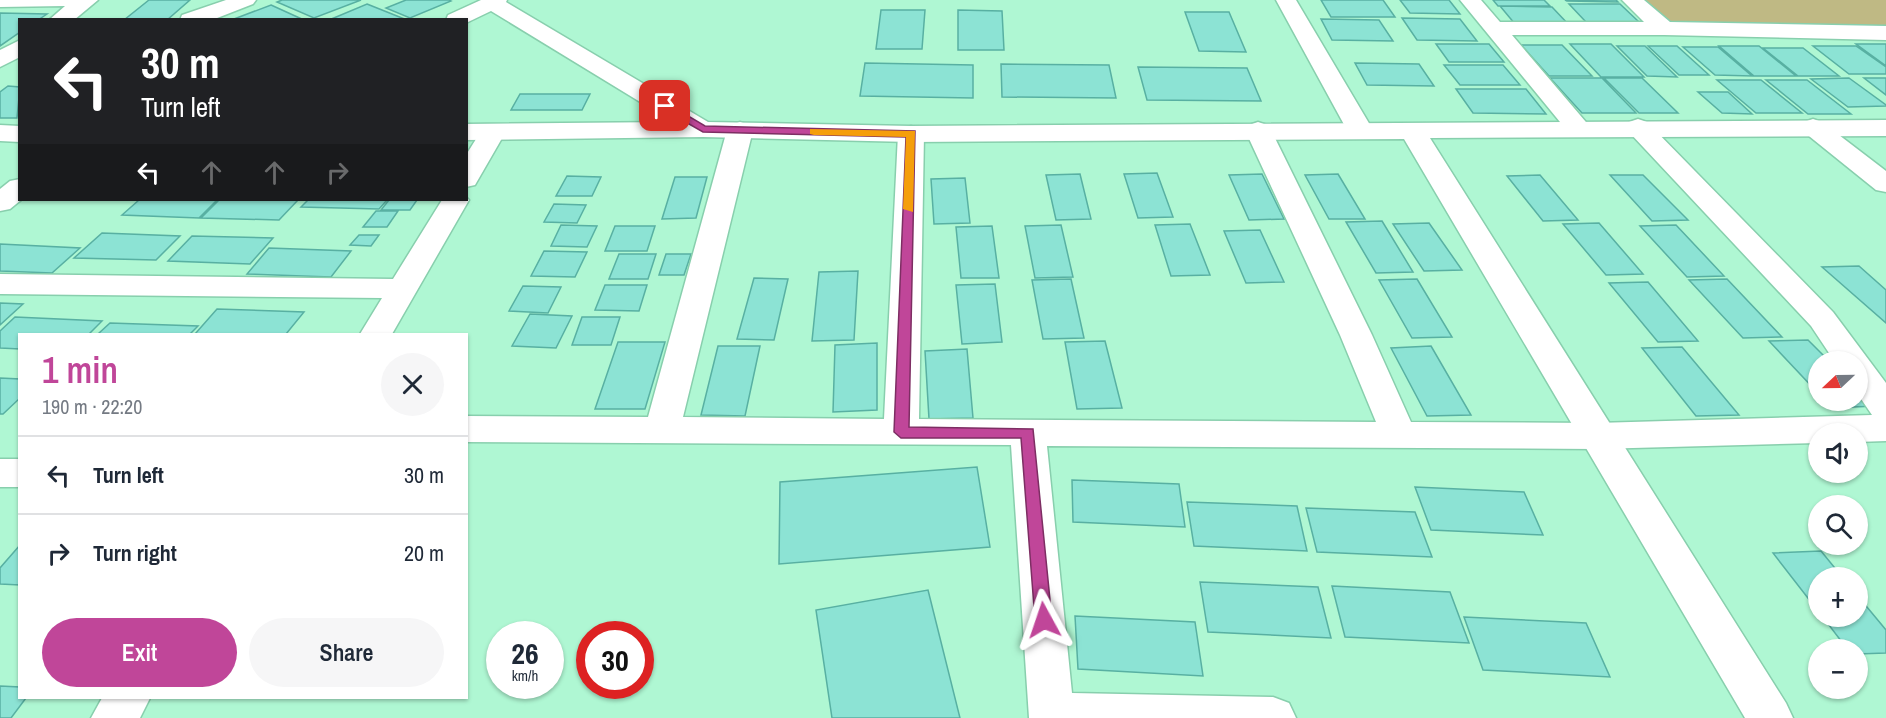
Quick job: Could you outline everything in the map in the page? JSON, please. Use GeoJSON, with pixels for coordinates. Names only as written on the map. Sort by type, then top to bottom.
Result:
{"type":"FeatureCollection","features":[{"type":"Feature","properties":{"kind":"street"},"geometry":{"type":"LineString","coordinates":[[0,1],[88,0]]}},
{"type":"Feature","properties":{"kind":"street"},"geometry":{"type":"LineString","coordinates":[[62,18],[88,0]]}},
{"type":"Feature","properties":{"kind":"street"},"geometry":{"type":"LineString","coordinates":[[196,18],[246,0]]}},
{"type":"Feature","properties":{"kind":"street"},"geometry":{"type":"LineString","coordinates":[[1286,0],[1360,130]]}},
{"type":"Feature","properties":{"kind":"street"},"geometry":{"type":"LineString","coordinates":[[1470,0],[1578,128]]}},
{"type":"Feature","properties":{"kind":"street"},"geometry":{"type":"LineString","coordinates":[[1632,0],[1664,28]]}},
{"type":"Feature","properties":{"kind":"street"},"geometry":{"type":"LineString","coordinates":[[460,18],[495,2],[703,129]]}},
{"type":"Feature","properties":{"kind":"street"},"geometry":{"type":"LineString","coordinates":[[1496,29],[1664,28],[1886,33]]}},
{"type":"Feature","properties":{"kind":"street"},"geometry":{"type":"LineString","coordinates":[[0,60],[18,48]]}},
{"type":"Feature","properties":{"kind":"street"},"geometry":{"type":"LineString","coordinates":[[1638,127],[1822,320],[1844,351]]}},
{"type":"Feature","properties":{"kind":"street"},"geometry":{"type":"LineString","coordinates":[[468,132],[703,129],[911,134],[1638,127],[1886,128]]}},
{"type":"Feature","properties":{"kind":"street"},"geometry":{"type":"LineString","coordinates":[[1813,127],[1886,184]]}},
{"type":"Feature","properties":{"kind":"street"},"geometry":{"type":"LineString","coordinates":[[663,432],[740,130]]}},
{"type":"Feature","properties":{"kind":"street"},"geometry":{"type":"LineString","coordinates":[[1258,130],[1356,335],[1399,435]]}},
{"type":"Feature","properties":{"kind":"street"},"geometry":{"type":"LineString","coordinates":[[1412,130],[1596,436],[1770,718]]}},
{"type":"Feature","properties":{"kind":"street"},"geometry":{"type":"LineString","coordinates":[[0,133],[18,134]]}},
{"type":"Feature","properties":{"kind":"street"},"geometry":{"type":"LineString","coordinates":[[468,175],[492,133]]}},
{"type":"Feature","properties":{"kind":"street"},"geometry":{"type":"LineString","coordinates":[[901,432],[911,134]]}},
{"type":"Feature","properties":{"kind":"street"},"geometry":{"type":"LineString","coordinates":[[0,203],[18,189]]}},
{"type":"Feature","properties":{"kind":"street"},"geometry":{"type":"LineString","coordinates":[[377,333],[454,201]]}},
{"type":"Feature","properties":{"kind":"street"},"geometry":{"type":"LineString","coordinates":[[0,284],[404,289]]}},
{"type":"Feature","properties":{"kind":"street"},"geometry":{"type":"LineString","coordinates":[[1868,384],[1886,409]]}},
{"type":"Feature","properties":{"kind":"street"},"geometry":{"type":"LineString","coordinates":[[468,429],[1596,436],[1886,428]]}},
{"type":"Feature","properties":{"kind":"street"},"geometry":{"type":"LineString","coordinates":[[1028,433],[1052,716],[1273,718]]}},
{"type":"Feature","properties":{"kind":"street"},"geometry":{"type":"LineString","coordinates":[[0,472],[18,474]]}},
{"type":"Feature","properties":{"kind":"street"},"geometry":{"type":"LineString","coordinates":[[114,718],[127,699]]}},
{"type":"Feature","properties":{"kind":"shaded area"},"geometry":{"type":"Polygon","coordinates":[[[1640,0],[1886,0],[1886,28],[1666,23],[1640,0]]]}},
{"type":"Feature","properties":{"kind":"building"},"geometry":{"type":"Polygon","coordinates":[[[149,0],[190,0],[169,18],[126,18],[149,0]]]}},
{"type":"Feature","properties":{"kind":"building"},"geometry":{"type":"Polygon","coordinates":[[[282,0],[361,0],[314,18],[277,2],[282,0]]]}},
{"type":"Feature","properties":{"kind":"building"},"geometry":{"type":"Polygon","coordinates":[[[406,0],[451,1],[410,18],[386,8],[406,0]]]}},
{"type":"Feature","properties":{"kind":"building"},"geometry":{"type":"Polygon","coordinates":[[[1321,0],[1383,0],[1395,17],[1331,17],[1321,0]]]}},
{"type":"Feature","properties":{"kind":"building"},"geometry":{"type":"Polygon","coordinates":[[[1400,0],[1449,0],[1460,14],[1410,13],[1400,0]]]}},
{"type":"Feature","properties":{"kind":"building"},"geometry":{"type":"Polygon","coordinates":[[[1493,0],[1544,0],[1550,6],[1498,6],[1493,0]]]}},
{"type":"Feature","properties":{"kind":"building"},"geometry":{"type":"Polygon","coordinates":[[[1565,0],[1616,0],[1618,2],[1567,1],[1565,0]]]}},
{"type":"Feature","properties":{"kind":"building"},"geometry":{"type":"Polygon","coordinates":[[[367,4],[402,18],[334,18],[367,4]]]}},
{"type":"Feature","properties":{"kind":"building"},"geometry":{"type":"Polygon","coordinates":[[[1569,4],[1620,4],[1639,22],[1586,22],[1569,4]]]}},
{"type":"Feature","properties":{"kind":"building"},"geometry":{"type":"Polygon","coordinates":[[[271,5],[300,18],[237,18],[271,5]]]}},
{"type":"Feature","properties":{"kind":"building"},"geometry":{"type":"Polygon","coordinates":[[[1500,6],[1552,7],[1569,25],[1515,24],[1500,6]]]}},
{"type":"Feature","properties":{"kind":"building"},"geometry":{"type":"Polygon","coordinates":[[[881,10],[925,10],[922,49],[876,49],[881,10]]]}},
{"type":"Feature","properties":{"kind":"building"},"geometry":{"type":"Polygon","coordinates":[[[958,10],[1002,11],[1004,50],[958,50],[958,10]]]}},
{"type":"Feature","properties":{"kind":"building"},"geometry":{"type":"Polygon","coordinates":[[[1185,12],[1229,12],[1246,52],[1199,51],[1185,12]]]}},
{"type":"Feature","properties":{"kind":"building"},"geometry":{"type":"Polygon","coordinates":[[[0,13],[47,14],[41,18],[18,18],[18,33],[0,46],[0,13]]]}},
{"type":"Feature","properties":{"kind":"building"},"geometry":{"type":"Polygon","coordinates":[[[1402,18],[1460,19],[1477,41],[1417,40],[1402,18]]]}},
{"type":"Feature","properties":{"kind":"building"},"geometry":{"type":"Polygon","coordinates":[[[1321,19],[1379,20],[1393,41],[1332,40],[1321,19]]]}},
{"type":"Feature","properties":{"kind":"building"},"geometry":{"type":"Polygon","coordinates":[[[1436,44],[1489,44],[1504,62],[1449,62],[1436,44]]]}},
{"type":"Feature","properties":{"kind":"building"},"geometry":{"type":"Polygon","coordinates":[[[1570,44],[1611,44],[1644,77],[1601,77],[1570,44]]]}},
{"type":"Feature","properties":{"kind":"building"},"geometry":{"type":"Polygon","coordinates":[[[1856,44],[1886,44],[1886,66],[1856,44]]]}},
{"type":"Feature","properties":{"kind":"building"},"geometry":{"type":"Polygon","coordinates":[[[1521,45],[1562,45],[1592,76],[1549,76],[1521,45]]]}},
{"type":"Feature","properties":{"kind":"building"},"geometry":{"type":"Polygon","coordinates":[[[1617,46],[1645,46],[1677,77],[1647,76],[1617,46]]]}},
{"type":"Feature","properties":{"kind":"building"},"geometry":{"type":"Polygon","coordinates":[[[1648,46],[1677,46],[1709,75],[1679,75],[1648,46]]]}},
{"type":"Feature","properties":{"kind":"building"},"geometry":{"type":"Polygon","coordinates":[[[1719,46],[1759,46],[1796,76],[1754,76],[1719,46]]]}},
{"type":"Feature","properties":{"kind":"building"},"geometry":{"type":"Polygon","coordinates":[[[1813,46],[1856,46],[1886,67],[1886,74],[1849,74],[1813,46]]]}},
{"type":"Feature","properties":{"kind":"building"},"geometry":{"type":"Polygon","coordinates":[[[1683,47],[1718,47],[1752,76],[1715,75],[1683,47]]]}},
{"type":"Feature","properties":{"kind":"building"},"geometry":{"type":"Polygon","coordinates":[[[1763,48],[1803,48],[1839,76],[1798,76],[1763,48]]]}},
{"type":"Feature","properties":{"kind":"building"},"geometry":{"type":"Polygon","coordinates":[[[865,63],[973,65],[973,98],[860,96],[865,63]]]}},
{"type":"Feature","properties":{"kind":"building"},"geometry":{"type":"Polygon","coordinates":[[[1355,63],[1419,64],[1434,86],[1367,85],[1355,63]]]}},
{"type":"Feature","properties":{"kind":"building"},"geometry":{"type":"Polygon","coordinates":[[[1001,64],[1109,65],[1116,98],[1002,97],[1001,64]]]}},
{"type":"Feature","properties":{"kind":"building"},"geometry":{"type":"Polygon","coordinates":[[[1444,65],[1503,65],[1520,85],[1460,85],[1444,65]]]}},
{"type":"Feature","properties":{"kind":"building"},"geometry":{"type":"Polygon","coordinates":[[[1138,67],[1247,68],[1261,101],[1147,100],[1138,67]]]}},
{"type":"Feature","properties":{"kind":"building"},"geometry":{"type":"Polygon","coordinates":[[[1550,78],[1602,78],[1636,113],[1582,113],[1550,78]]]}},
{"type":"Feature","properties":{"kind":"building"},"geometry":{"type":"Polygon","coordinates":[[[1604,78],[1642,78],[1678,113],[1639,113],[1604,78]]]}},
{"type":"Feature","properties":{"kind":"building"},"geometry":{"type":"Polygon","coordinates":[[[1849,78],[1886,106],[1848,107],[1811,79],[1849,78]]]}},
{"type":"Feature","properties":{"kind":"building"},"geometry":{"type":"Polygon","coordinates":[[[1864,78],[1886,78],[1886,95],[1864,78]]]}},
{"type":"Feature","properties":{"kind":"building"},"geometry":{"type":"Polygon","coordinates":[[[1717,80],[1761,80],[1802,113],[1756,113],[1717,80]]]}},
{"type":"Feature","properties":{"kind":"building"},"geometry":{"type":"Polygon","coordinates":[[[1766,80],[1807,80],[1851,114],[1808,114],[1766,80]]]}},
{"type":"Feature","properties":{"kind":"building"},"geometry":{"type":"Polygon","coordinates":[[[8,86],[18,87],[17,118],[0,118],[0,92],[8,86]]]}},
{"type":"Feature","properties":{"kind":"building"},"geometry":{"type":"Polygon","coordinates":[[[1456,89],[1526,89],[1546,114],[1473,113],[1456,89]]]}},
{"type":"Feature","properties":{"kind":"building"},"geometry":{"type":"Polygon","coordinates":[[[1698,92],[1728,92],[1752,114],[1722,113],[1698,92]]]}},
{"type":"Feature","properties":{"kind":"building"},"geometry":{"type":"Polygon","coordinates":[[[520,94],[590,94],[582,110],[511,110],[520,94]]]}},
{"type":"Feature","properties":{"kind":"building"},"geometry":{"type":"Polygon","coordinates":[[[1157,173],[1173,217],[1138,218],[1124,174],[1157,173]]]}},
{"type":"Feature","properties":{"kind":"building"},"geometry":{"type":"Polygon","coordinates":[[[1080,174],[1091,219],[1056,220],[1046,175],[1080,174]]]}},
{"type":"Feature","properties":{"kind":"building"},"geometry":{"type":"Polygon","coordinates":[[[1262,174],[1284,219],[1249,220],[1229,175],[1262,174]]]}},
{"type":"Feature","properties":{"kind":"building"},"geometry":{"type":"Polygon","coordinates":[[[1338,174],[1365,219],[1329,219],[1305,175],[1338,174]]]}},
{"type":"Feature","properties":{"kind":"building"},"geometry":{"type":"Polygon","coordinates":[[[1540,175],[1578,220],[1543,221],[1507,176],[1540,175]]]}},
{"type":"Feature","properties":{"kind":"building"},"geometry":{"type":"Polygon","coordinates":[[[1610,175],[1643,175],[1688,220],[1652,221],[1610,175]]]}},
{"type":"Feature","properties":{"kind":"building"},"geometry":{"type":"Polygon","coordinates":[[[567,176],[601,177],[592,196],[556,196],[567,176]]]}},
{"type":"Feature","properties":{"kind":"building"},"geometry":{"type":"Polygon","coordinates":[[[675,177],[707,177],[696,218],[662,219],[675,177]]]}},
{"type":"Feature","properties":{"kind":"building"},"geometry":{"type":"Polygon","coordinates":[[[965,178],[970,223],[934,224],[931,179],[965,178]]]}},
{"type":"Feature","properties":{"kind":"building"},"geometry":{"type":"Polygon","coordinates":[[[138,201],[216,201],[199,218],[122,215],[138,201]]]}},
{"type":"Feature","properties":{"kind":"building"},"geometry":{"type":"Polygon","coordinates":[[[218,201],[297,201],[279,220],[201,218],[218,201]]]}},
{"type":"Feature","properties":{"kind":"building"},"geometry":{"type":"Polygon","coordinates":[[[307,201],[386,201],[379,209],[301,207],[307,201]]]}},
{"type":"Feature","properties":{"kind":"building"},"geometry":{"type":"Polygon","coordinates":[[[388,201],[416,201],[410,210],[381,210],[388,201]]]}},
{"type":"Feature","properties":{"kind":"building"},"geometry":{"type":"Polygon","coordinates":[[[554,204],[586,205],[577,223],[544,222],[554,204]]]}},
{"type":"Feature","properties":{"kind":"building"},"geometry":{"type":"Polygon","coordinates":[[[376,211],[398,211],[387,227],[363,227],[376,211]]]}},
{"type":"Feature","properties":{"kind":"building"},"geometry":{"type":"Polygon","coordinates":[[[1382,221],[1413,272],[1376,273],[1346,222],[1382,221]]]}},
{"type":"Feature","properties":{"kind":"building"},"geometry":{"type":"Polygon","coordinates":[[[1429,223],[1462,270],[1424,271],[1393,224],[1429,223]]]}},
{"type":"Feature","properties":{"kind":"building"},"geometry":{"type":"Polygon","coordinates":[[[1599,223],[1643,274],[1606,275],[1563,224],[1599,223]]]}},
{"type":"Feature","properties":{"kind":"building"},"geometry":{"type":"Polygon","coordinates":[[[1190,224],[1210,275],[1171,276],[1155,225],[1190,224]]]}},
{"type":"Feature","properties":{"kind":"building"},"geometry":{"type":"Polygon","coordinates":[[[561,225],[597,226],[587,247],[551,246],[561,225]]]}},
{"type":"Feature","properties":{"kind":"building"},"geometry":{"type":"Polygon","coordinates":[[[1061,225],[1073,277],[1035,278],[1025,226],[1061,225]]]}},
{"type":"Feature","properties":{"kind":"building"},"geometry":{"type":"Polygon","coordinates":[[[1676,225],[1724,276],[1687,277],[1640,226],[1676,225]]]}},
{"type":"Feature","properties":{"kind":"building"},"geometry":{"type":"Polygon","coordinates":[[[615,226],[655,226],[647,251],[605,251],[615,226]]]}},
{"type":"Feature","properties":{"kind":"building"},"geometry":{"type":"Polygon","coordinates":[[[992,226],[999,278],[961,278],[956,227],[992,226]]]}},
{"type":"Feature","properties":{"kind":"building"},"geometry":{"type":"Polygon","coordinates":[[[1260,230],[1284,282],[1246,283],[1224,231],[1260,230]]]}},
{"type":"Feature","properties":{"kind":"building"},"geometry":{"type":"Polygon","coordinates":[[[102,233],[180,236],[156,260],[74,258],[102,233]]]}},
{"type":"Feature","properties":{"kind":"building"},"geometry":{"type":"Polygon","coordinates":[[[359,235],[379,235],[371,246],[350,245],[359,235]]]}},
{"type":"Feature","properties":{"kind":"building"},"geometry":{"type":"Polygon","coordinates":[[[192,236],[273,238],[250,264],[168,261],[192,236]]]}},
{"type":"Feature","properties":{"kind":"building"},"geometry":{"type":"Polygon","coordinates":[[[0,244],[80,248],[52,273],[0,271],[0,244]]]}},
{"type":"Feature","properties":{"kind":"building"},"geometry":{"type":"Polygon","coordinates":[[[269,248],[351,251],[331,277],[247,274],[269,248]]]}},
{"type":"Feature","properties":{"kind":"building"},"geometry":{"type":"Polygon","coordinates":[[[544,251],[587,252],[575,277],[531,276],[544,251]]]}},
{"type":"Feature","properties":{"kind":"building"},"geometry":{"type":"Polygon","coordinates":[[[619,254],[656,254],[648,279],[609,279],[619,254]]]}},
{"type":"Feature","properties":{"kind":"building"},"geometry":{"type":"Polygon","coordinates":[[[666,254],[691,254],[684,275],[659,275],[666,254]]]}},
{"type":"Feature","properties":{"kind":"building"},"geometry":{"type":"Polygon","coordinates":[[[1859,266],[1886,290],[1886,323],[1822,267],[1859,266]]]}},
{"type":"Feature","properties":{"kind":"building"},"geometry":{"type":"Polygon","coordinates":[[[858,271],[854,340],[812,341],[819,272],[858,271]]]}},
{"type":"Feature","properties":{"kind":"building"},"geometry":{"type":"Polygon","coordinates":[[[754,278],[788,279],[774,340],[737,339],[754,278]]]}},
{"type":"Feature","properties":{"kind":"building"},"geometry":{"type":"Polygon","coordinates":[[[1071,279],[1084,338],[1043,339],[1032,280],[1071,279]]]}},
{"type":"Feature","properties":{"kind":"building"},"geometry":{"type":"Polygon","coordinates":[[[1417,279],[1452,337],[1412,338],[1379,280],[1417,279]]]}},
{"type":"Feature","properties":{"kind":"building"},"geometry":{"type":"Polygon","coordinates":[[[1727,279],[1782,337],[1743,338],[1689,280],[1727,279]]]}},
{"type":"Feature","properties":{"kind":"building"},"geometry":{"type":"Polygon","coordinates":[[[1648,282],[1698,341],[1658,342],[1609,283],[1648,282]]]}},
{"type":"Feature","properties":{"kind":"building"},"geometry":{"type":"Polygon","coordinates":[[[995,284],[1002,342],[962,344],[956,285],[995,284]]]}},
{"type":"Feature","properties":{"kind":"building"},"geometry":{"type":"Polygon","coordinates":[[[605,285],[647,285],[639,311],[595,310],[605,285]]]}},
{"type":"Feature","properties":{"kind":"building"},"geometry":{"type":"Polygon","coordinates":[[[523,286],[561,287],[548,313],[509,311],[523,286]]]}},
{"type":"Feature","properties":{"kind":"building"},"geometry":{"type":"Polygon","coordinates":[[[0,303],[23,304],[0,325],[0,303]]]}},
{"type":"Feature","properties":{"kind":"building"},"geometry":{"type":"Polygon","coordinates":[[[217,309],[304,312],[287,333],[196,333],[217,309]]]}},
{"type":"Feature","properties":{"kind":"building"},"geometry":{"type":"Polygon","coordinates":[[[530,314],[572,316],[556,348],[512,346],[530,314]]]}},
{"type":"Feature","properties":{"kind":"building"},"geometry":{"type":"Polygon","coordinates":[[[15,317],[102,321],[90,333],[18,333],[18,349],[0,348],[0,331],[15,317]]]}},
{"type":"Feature","properties":{"kind":"building"},"geometry":{"type":"Polygon","coordinates":[[[582,317],[620,317],[611,345],[572,345],[582,317]]]}},
{"type":"Feature","properties":{"kind":"building"},"geometry":{"type":"Polygon","coordinates":[[[110,323],[198,326],[191,333],[99,333],[110,323]]]}},
{"type":"Feature","properties":{"kind":"building"},"geometry":{"type":"Polygon","coordinates":[[[1808,340],[1819,351],[1808,351],[1808,382],[1769,341],[1808,340]]]}},
{"type":"Feature","properties":{"kind":"building"},"geometry":{"type":"Polygon","coordinates":[[[1105,341],[1122,408],[1077,409],[1065,342],[1105,341]]]}},
{"type":"Feature","properties":{"kind":"building"},"geometry":{"type":"Polygon","coordinates":[[[618,342],[665,342],[645,409],[595,409],[618,342]]]}},
{"type":"Feature","properties":{"kind":"building"},"geometry":{"type":"Polygon","coordinates":[[[877,343],[877,410],[833,412],[835,345],[877,343]]]}},
{"type":"Feature","properties":{"kind":"building"},"geometry":{"type":"Polygon","coordinates":[[[718,346],[760,346],[745,416],[701,415],[718,346]]]}},
{"type":"Feature","properties":{"kind":"building"},"geometry":{"type":"Polygon","coordinates":[[[1431,346],[1471,415],[1427,416],[1391,348],[1431,346]]]}},
{"type":"Feature","properties":{"kind":"building"},"geometry":{"type":"Polygon","coordinates":[[[1682,347],[1739,415],[1696,416],[1642,348],[1682,347]]]}},
{"type":"Feature","properties":{"kind":"building"},"geometry":{"type":"Polygon","coordinates":[[[967,349],[973,418],[929,419],[925,351],[967,349]]]}},
{"type":"Feature","properties":{"kind":"building"},"geometry":{"type":"Polygon","coordinates":[[[0,378],[18,379],[18,400],[3,414],[0,414],[0,378]]]}},
{"type":"Feature","properties":{"kind":"building"},"geometry":{"type":"Polygon","coordinates":[[[977,467],[990,547],[779,564],[780,482],[977,467]]]}},
{"type":"Feature","properties":{"kind":"building"},"geometry":{"type":"Polygon","coordinates":[[[1072,480],[1179,484],[1185,527],[1073,522],[1072,480]]]}},
{"type":"Feature","properties":{"kind":"building"},"geometry":{"type":"Polygon","coordinates":[[[1415,487],[1524,492],[1543,535],[1431,530],[1415,487]]]}},
{"type":"Feature","properties":{"kind":"building"},"geometry":{"type":"Polygon","coordinates":[[[1187,502],[1297,506],[1307,551],[1194,546],[1187,502]]]}},
{"type":"Feature","properties":{"kind":"building"},"geometry":{"type":"Polygon","coordinates":[[[1306,508],[1415,512],[1432,557],[1317,552],[1306,508]]]}},
{"type":"Feature","properties":{"kind":"building"},"geometry":{"type":"Polygon","coordinates":[[[18,547],[18,585],[0,584],[0,568],[18,547]]]}},
{"type":"Feature","properties":{"kind":"building"},"geometry":{"type":"Polygon","coordinates":[[[1808,552],[1808,555],[1824,555],[1834,567],[1808,567],[1808,598],[1773,553],[1808,552]]]}},
{"type":"Feature","properties":{"kind":"building"},"geometry":{"type":"Polygon","coordinates":[[[1200,582],[1318,587],[1331,638],[1208,632],[1200,582]]]}},
{"type":"Feature","properties":{"kind":"building"},"geometry":{"type":"Polygon","coordinates":[[[1332,586],[1450,592],[1469,643],[1345,637],[1332,586]]]}},
{"type":"Feature","properties":{"kind":"building"},"geometry":{"type":"Polygon","coordinates":[[[928,590],[960,718],[832,718],[816,610],[928,590]]]}},
{"type":"Feature","properties":{"kind":"building"},"geometry":{"type":"Polygon","coordinates":[[[1868,608],[1886,630],[1886,653],[1868,654],[1868,639],[1840,639],[1830,627],[1868,627],[1868,608]]]}},
{"type":"Feature","properties":{"kind":"building"},"geometry":{"type":"Polygon","coordinates":[[[1075,616],[1195,622],[1203,676],[1078,669],[1075,616]]]}},
{"type":"Feature","properties":{"kind":"building"},"geometry":{"type":"Polygon","coordinates":[[[1464,617],[1586,623],[1610,677],[1483,670],[1464,617]]]}},
{"type":"Feature","properties":{"kind":"building"},"geometry":{"type":"Polygon","coordinates":[[[0,686],[18,687],[18,699],[25,699],[11,718],[0,718],[0,686]]]}},
{"type":"Feature","properties":{"kind":"slow traffic"},"geometry":{"type":"LineString","coordinates":[[814,132],[911,134],[909,209]]}},
{"type":"Feature","properties":{"kind":"route"},"geometry":{"type":"LineString","coordinates":[[665,106],[703,129],[911,134],[901,432],[1028,433],[1044,620]]}}]}
